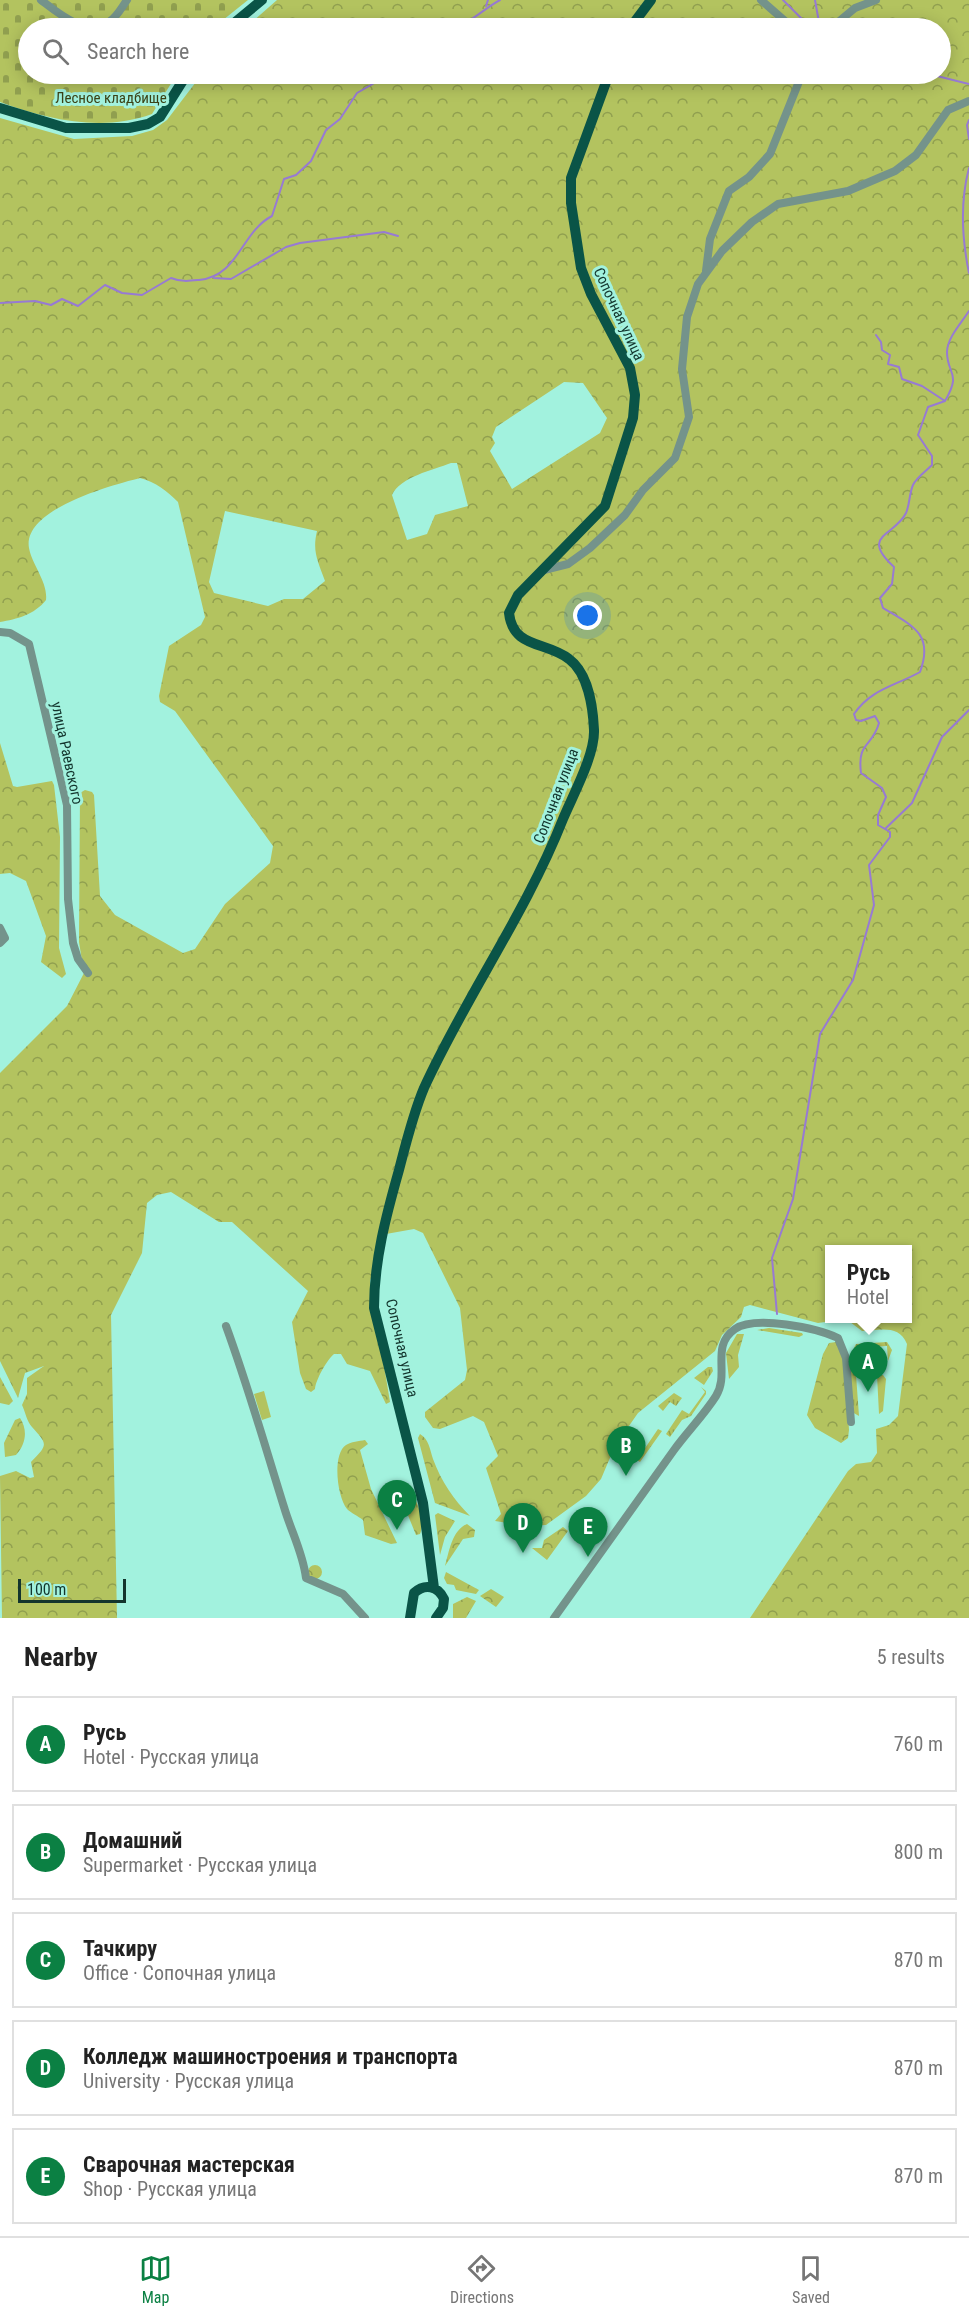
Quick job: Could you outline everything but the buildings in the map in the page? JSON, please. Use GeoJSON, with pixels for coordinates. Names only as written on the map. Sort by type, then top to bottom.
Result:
{"type":"FeatureCollection","features":[{"type":"Feature","properties":{"kind":"main road"},"geometry":{"type":"LineString","coordinates":[[240,18],[262,0]]}},
{"type":"Feature","properties":{"kind":"main road"},"geometry":{"type":"LineString","coordinates":[[638,18],[651,0]]}},
{"type":"Feature","properties":{"kind":"main road"},"geometry":{"type":"LineString","coordinates":[[0,108],[66,128],[129,128],[148,124],[160,117],[181,84]]}},
{"type":"Feature","properties":{"kind":"main road","name":"Сопочная улица"},"geometry":{"type":"LineString","coordinates":[[436,1618],[443,1608],[444,1599],[434,1588],[423,1503],[374,1308],[374,1277],[393,1192],[424,1089],[548,857],[593,744],[590,701],[577,667],[549,647],[520,637],[510,622],[511,606],[606,506],[633,418],[635,395],[630,368],[591,294],[581,267],[571,203],[571,178],[605,84]]}},
{"type":"Feature","properties":{"kind":"main road"},"geometry":{"type":"LineString","coordinates":[[410,1618],[414,1593],[425,1587],[434,1588]]}},
{"type":"Feature","properties":{"kind":"street"},"geometry":{"type":"LineString","coordinates":[[41,0],[69,18]]}},
{"type":"Feature","properties":{"kind":"street"},"geometry":{"type":"LineString","coordinates":[[115,18],[127,0]]}},
{"type":"Feature","properties":{"kind":"street"},"geometry":{"type":"LineString","coordinates":[[761,0],[782,18]]}},
{"type":"Feature","properties":{"kind":"street"},"geometry":{"type":"LineString","coordinates":[[843,18],[855,8],[876,0]]}},
{"type":"Feature","properties":{"kind":"street"},"geometry":{"type":"LineString","coordinates":[[706,273],[710,238],[729,191],[749,177],[770,154],[798,84]]}},
{"type":"Feature","properties":{"kind":"street"},"geometry":{"type":"LineString","coordinates":[[544,570],[568,564],[590,548],[625,515],[643,490],[675,458],[689,417],[682,369],[687,317],[698,284],[722,251],[752,222],[778,204],[848,191],[895,171],[916,155],[948,110],[969,101]]}},
{"type":"Feature","properties":{"kind":"street","name":"улица Раевского"},"geometry":{"type":"LineString","coordinates":[[0,632],[10,633],[29,644],[67,805],[68,898],[73,943],[78,959],[88,973]]}},
{"type":"Feature","properties":{"kind":"street"},"geometry":{"type":"LineString","coordinates":[[0,928],[5,938],[0,943]]}},
{"type":"Feature","properties":{"kind":"street"},"geometry":{"type":"LineString","coordinates":[[554,1618],[681,1440],[716,1397],[722,1377],[720,1353],[727,1337],[734,1329],[774,1324],[838,1338],[846,1358],[851,1422]]}},
{"type":"Feature","properties":{"kind":"street"},"geometry":{"type":"LineString","coordinates":[[226,1326],[241,1364],[289,1525],[301,1552],[306,1578],[343,1594],[365,1618]]}},
{"type":"Feature","properties":{"kind":"green space","name":"Лесное кладбище"},"geometry":{"type":"Polygon","coordinates":[[[0,0],[248,0],[226,18],[18,18],[18,84],[171,84],[152,114],[114,122],[76,122],[37,114],[0,102],[0,0]]]}},
{"type":"Feature","properties":{"kind":"green space"},"geometry":{"type":"Polygon","coordinates":[[[277,0],[969,0],[969,1618],[750,1618],[848,1471],[856,1464],[871,1462],[877,1453],[876,1429],[889,1425],[898,1416],[907,1344],[904,1338],[899,1333],[882,1329],[862,1331],[851,1323],[912,1323],[912,1245],[825,1245],[825,1322],[818,1323],[750,1305],[744,1307],[741,1317],[722,1335],[715,1351],[638,1413],[615,1446],[601,1479],[586,1496],[546,1525],[527,1526],[495,1521],[501,1514],[486,1468],[498,1456],[484,1422],[473,1416],[440,1429],[433,1428],[425,1417],[425,1412],[465,1380],[467,1370],[460,1308],[423,1233],[414,1229],[386,1234],[370,1281],[390,1402],[386,1404],[370,1371],[347,1364],[341,1354],[334,1354],[328,1361],[315,1389],[311,1392],[306,1389],[300,1373],[292,1322],[308,1291],[232,1222],[219,1222],[171,1192],[157,1195],[147,1203],[142,1253],[111,1315],[117,1618],[2,1618],[0,1476],[16,1471],[30,1478],[34,1477],[31,1462],[44,1444],[29,1422],[22,1405],[27,1394],[27,1378],[44,1366],[25,1373],[18,1398],[0,1361],[0,1073],[67,1006],[84,973],[79,942],[80,793],[85,790],[94,795],[100,896],[115,915],[183,953],[195,949],[225,904],[270,863],[273,846],[175,711],[160,702],[159,696],[169,646],[201,625],[205,617],[178,502],[165,491],[140,478],[110,486],[72,501],[40,522],[31,534],[29,548],[45,587],[46,600],[31,613],[0,622],[0,118],[74,139],[132,136],[153,130],[167,120],[194,84],[951,84],[951,18],[256,18],[277,0]],[[564,382],[496,427],[492,437],[495,443],[490,451],[512,489],[600,433],[607,418],[583,383],[564,382]],[[451,463],[409,479],[402,483],[392,495],[407,540],[427,534],[435,515],[468,506],[457,463],[451,463]],[[225,511],[209,582],[214,593],[268,606],[284,599],[303,599],[325,581],[315,551],[317,531],[225,511]]]}},
{"type":"Feature","properties":{"kind":"green space"},"geometry":{"type":"Polygon","coordinates":[[[0,743],[13,786],[52,781],[54,785],[60,837],[59,948],[66,974],[62,978],[41,962],[46,936],[26,881],[10,873],[0,874],[0,743]]]}},
{"type":"Feature","properties":{"kind":"green space"},"geometry":{"type":"Polygon","coordinates":[[[769,1328],[803,1335],[799,1337],[757,1330],[769,1328]]]}},
{"type":"Feature","properties":{"kind":"green space"},"geometry":{"type":"Polygon","coordinates":[[[737,1334],[744,1334],[738,1355],[739,1367],[729,1379],[726,1353],[737,1334]]]}},
{"type":"Feature","properties":{"kind":"green space"},"geometry":{"type":"Polygon","coordinates":[[[836,1342],[845,1360],[849,1430],[848,1438],[841,1443],[815,1428],[807,1415],[823,1354],[829,1343],[836,1342]]]}},
{"type":"Feature","properties":{"kind":"green space"},"geometry":{"type":"Polygon","coordinates":[[[887,1342],[892,1350],[888,1361],[887,1346],[854,1348],[856,1344],[887,1342]]]}},
{"type":"Feature","properties":{"kind":"green space"},"geometry":{"type":"Polygon","coordinates":[[[855,1361],[859,1416],[852,1412],[849,1367],[855,1361]]]}},
{"type":"Feature","properties":{"kind":"green space"},"geometry":{"type":"Polygon","coordinates":[[[708,1367],[712,1367],[713,1371],[704,1385],[694,1378],[708,1367]]]}},
{"type":"Feature","properties":{"kind":"green space"},"geometry":{"type":"Polygon","coordinates":[[[877,1375],[883,1375],[886,1379],[883,1411],[879,1414],[877,1375]]]}},
{"type":"Feature","properties":{"kind":"green space"},"geometry":{"type":"Polygon","coordinates":[[[0,1377],[13,1401],[9,1405],[0,1403],[0,1377]]]}},
{"type":"Feature","properties":{"kind":"green space"},"geometry":{"type":"Polygon","coordinates":[[[701,1387],[706,1391],[706,1394],[691,1416],[682,1420],[670,1437],[666,1434],[682,1410],[689,1414],[705,1392],[701,1387]]]}},
{"type":"Feature","properties":{"kind":"green space"},"geometry":{"type":"Polygon","coordinates":[[[264,1391],[271,1417],[262,1420],[254,1394],[264,1391]]]}},
{"type":"Feature","properties":{"kind":"green space"},"geometry":{"type":"Polygon","coordinates":[[[674,1393],[682,1398],[676,1406],[670,1402],[663,1411],[658,1406],[674,1393]]]}},
{"type":"Feature","properties":{"kind":"green space"},"geometry":{"type":"Polygon","coordinates":[[[20,1418],[25,1432],[24,1442],[16,1455],[5,1457],[4,1443],[15,1420],[20,1418]]]}},
{"type":"Feature","properties":{"kind":"green space"},"geometry":{"type":"Polygon","coordinates":[[[658,1429],[662,1431],[640,1462],[637,1460],[658,1429]]]}},
{"type":"Feature","properties":{"kind":"green space"},"geometry":{"type":"Polygon","coordinates":[[[420,1434],[427,1442],[436,1467],[453,1497],[470,1516],[435,1503],[418,1438],[420,1434]]]}},
{"type":"Feature","properties":{"kind":"green space"},"geometry":{"type":"Polygon","coordinates":[[[365,1440],[368,1444],[360,1450],[371,1489],[397,1543],[391,1544],[365,1535],[363,1520],[347,1509],[341,1495],[338,1466],[342,1450],[348,1444],[365,1440]]]}},
{"type":"Feature","properties":{"kind":"green space"},"geometry":{"type":"Polygon","coordinates":[[[409,1500],[416,1501],[419,1508],[422,1522],[420,1534],[416,1535],[403,1503],[409,1500]]]}},
{"type":"Feature","properties":{"kind":"green space"},"geometry":{"type":"Polygon","coordinates":[[[438,1513],[455,1521],[445,1537],[440,1555],[435,1515],[438,1513]]]}},
{"type":"Feature","properties":{"kind":"green space"},"geometry":{"type":"Polygon","coordinates":[[[467,1524],[475,1530],[474,1537],[463,1539],[445,1566],[455,1536],[467,1524]]]}},
{"type":"Feature","properties":{"kind":"green space"},"geometry":{"type":"Polygon","coordinates":[[[563,1527],[568,1531],[547,1560],[532,1548],[542,1548],[544,1540],[563,1527]]]}},
{"type":"Feature","properties":{"kind":"green space"},"geometry":{"type":"Polygon","coordinates":[[[315,1565],[320,1567],[322,1572],[320,1577],[315,1579],[310,1577],[308,1572],[310,1567],[315,1565]]]}},
{"type":"Feature","properties":{"kind":"green space"},"geometry":{"type":"Polygon","coordinates":[[[446,1572],[479,1590],[476,1594],[456,1590],[454,1585],[447,1584],[444,1578],[446,1572]]]}},
{"type":"Feature","properties":{"kind":"green space"},"geometry":{"type":"Polygon","coordinates":[[[491,1589],[504,1597],[496,1607],[480,1596],[491,1589]]]}},
{"type":"Feature","properties":{"kind":"green space"},"geometry":{"type":"Polygon","coordinates":[[[467,1597],[476,1601],[466,1618],[453,1618],[453,1604],[467,1597]]]}},
{"type":"Feature","properties":{"kind":"waterway"},"geometry":{"type":"LineString","coordinates":[[486,6],[488,0]]}},
{"type":"Feature","properties":{"kind":"waterway"},"geometry":{"type":"LineString","coordinates":[[474,18],[500,0]]}},
{"type":"Feature","properties":{"kind":"waterway"},"geometry":{"type":"LineString","coordinates":[[783,0],[801,18]]}},
{"type":"Feature","properties":{"kind":"waterway"},"geometry":{"type":"LineString","coordinates":[[815,0],[818,18]]}},
{"type":"Feature","properties":{"kind":"waterway"},"geometry":{"type":"LineString","coordinates":[[951,80],[969,84]]}},
{"type":"Feature","properties":{"kind":"waterway"},"geometry":{"type":"LineString","coordinates":[[0,303],[35,301],[51,305],[62,299],[78,306],[105,285],[122,293],[142,295],[171,278],[182,281],[199,280],[223,271],[253,232],[272,216],[284,179],[296,175],[311,161],[326,130],[340,119],[357,93],[373,84]]}},
{"type":"Feature","properties":{"kind":"waterway"},"geometry":{"type":"LineString","coordinates":[[969,120],[967,125],[969,139]]}},
{"type":"Feature","properties":{"kind":"waterway"},"geometry":{"type":"LineString","coordinates":[[969,168],[964,194],[963,220],[969,273]]}},
{"type":"Feature","properties":{"kind":"waterway"},"geometry":{"type":"LineString","coordinates":[[214,278],[231,279],[286,247],[300,243],[384,232],[398,236]]}},
{"type":"Feature","properties":{"kind":"waterway"},"geometry":{"type":"LineString","coordinates":[[885,829],[878,825],[878,815],[886,797],[882,788],[861,773],[860,763],[863,750],[873,737],[879,723],[875,716],[861,721],[856,720],[854,714],[876,693],[920,672],[924,659],[924,648],[918,632],[912,626],[883,608],[880,598],[892,584],[894,567],[884,556],[880,542],[901,521],[906,513],[914,482],[932,465],[932,456],[918,435],[928,407],[945,401],[950,392],[953,379],[948,360],[948,347],[952,336],[969,311]]}},
{"type":"Feature","properties":{"kind":"waterway"},"geometry":{"type":"LineString","coordinates":[[876,335],[881,342],[882,350],[890,355],[888,364],[899,367],[902,379],[922,386],[945,401]]}},
{"type":"Feature","properties":{"kind":"waterway"},"geometry":{"type":"LineString","coordinates":[[777,1314],[772,1258],[793,1199],[820,1034],[853,980],[874,905],[869,865],[890,837],[890,832],[885,829],[912,803],[942,737],[969,710]]}},
{"type":"Feature","properties":{"kind":"place","name":"Русь"},"geometry":{"type":"Point","coordinates":[868,1392]}},
{"type":"Feature","properties":{"kind":"place","name":"Домашний"},"geometry":{"type":"Point","coordinates":[626,1476]}},
{"type":"Feature","properties":{"kind":"place","name":"Тачкиру"},"geometry":{"type":"Point","coordinates":[397,1530]}},
{"type":"Feature","properties":{"kind":"place","name":"Колледж машиностроения и транспорта"},"geometry":{"type":"Point","coordinates":[523,1553]}},
{"type":"Feature","properties":{"kind":"place","name":"Сварочная мастерская"},"geometry":{"type":"Point","coordinates":[588,1557]}}]}
